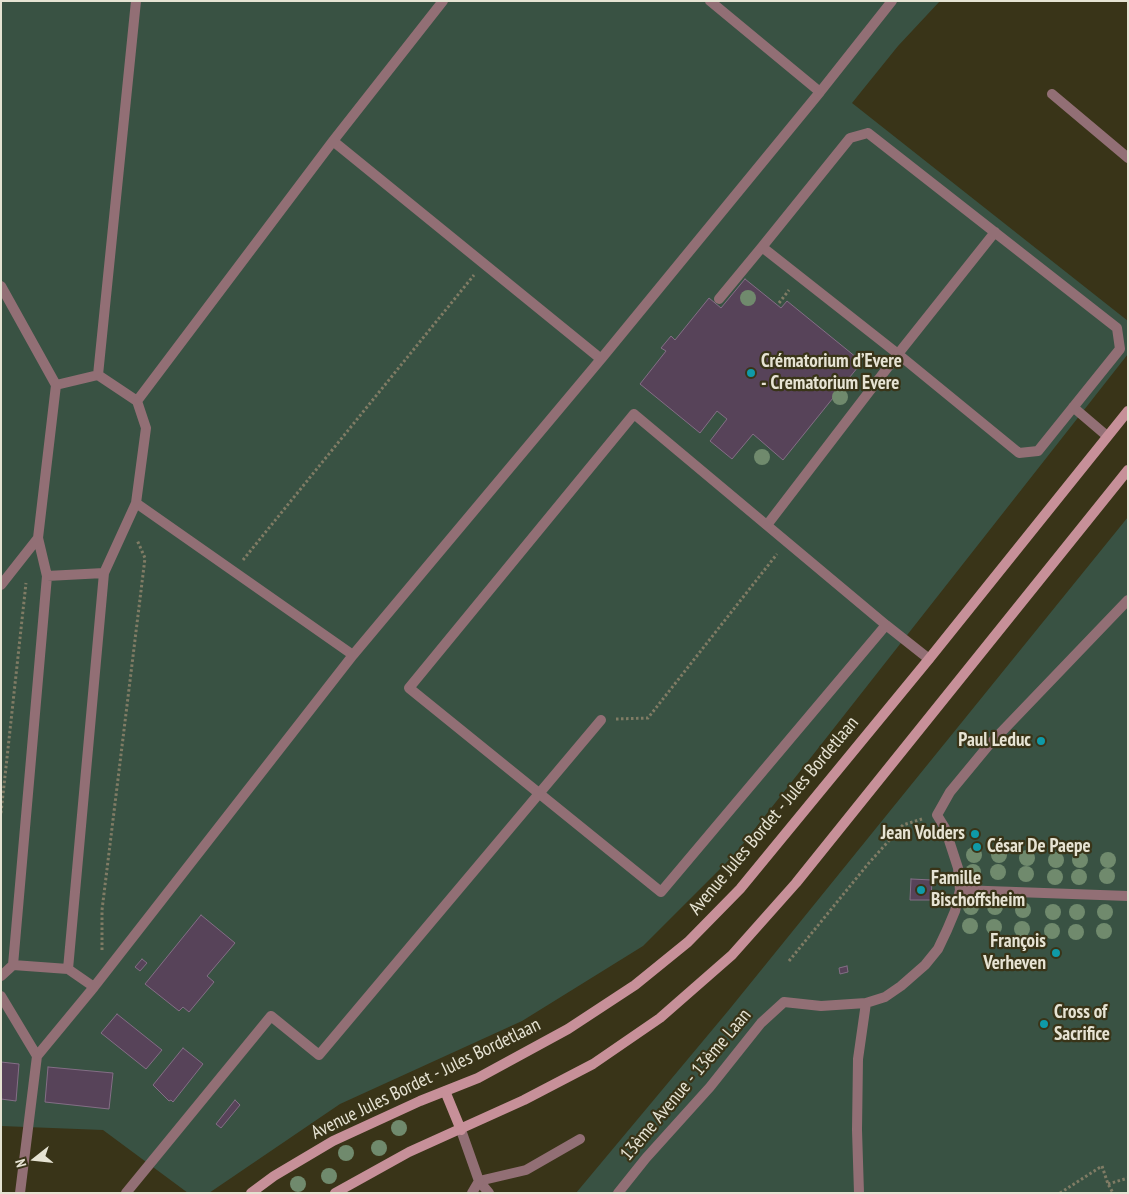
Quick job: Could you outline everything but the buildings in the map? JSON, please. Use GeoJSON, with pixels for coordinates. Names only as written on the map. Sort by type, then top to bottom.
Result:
{"type":"FeatureCollection","features":[{"type":"Feature","properties":{"kind":"main road","name":"Avenue Jules Bordet - Jules Bordetlaan"},"geometry":{"type":"LineString","coordinates":[[251,1193],[274,1176],[333,1142],[378,1120],[478,1078],[568,1029],[635,984],[688,942],[740,889],[1128,411]]}},
{"type":"Feature","properties":{"kind":"main road"},"geometry":{"type":"LineString","coordinates":[[335,1193],[409,1152],[524,1100],[593,1064],[660,1018],[732,955],[796,882],[1128,470]]}},
{"type":"Feature","properties":{"kind":"main road"},"geometry":{"type":"LineString","coordinates":[[445,1091],[461,1130]]}},
{"type":"Feature","properties":{"kind":"street"},"geometry":{"type":"LineString","coordinates":[[98,375],[136,1]]}},
{"type":"Feature","properties":{"kind":"street"},"geometry":{"type":"LineString","coordinates":[[137,401],[333,141],[443,1]]}},
{"type":"Feature","properties":{"kind":"street"},"geometry":{"type":"LineString","coordinates":[[710,1],[820,92]]}},
{"type":"Feature","properties":{"kind":"street"},"geometry":{"type":"LineString","coordinates":[[20,1193],[37,1056],[106,972],[353,655],[601,359],[820,92],[892,1]]}},
{"type":"Feature","properties":{"kind":"street"},"geometry":{"type":"LineString","coordinates":[[1052,94],[1128,158]]}},
{"type":"Feature","properties":{"kind":"street"},"geometry":{"type":"LineString","coordinates":[[719,298],[850,138],[868,132],[1117,328],[1120,349],[1038,451],[1019,453],[898,354],[762,247]]}},
{"type":"Feature","properties":{"kind":"street"},"geometry":{"type":"LineString","coordinates":[[333,141],[601,359]]}},
{"type":"Feature","properties":{"kind":"street"},"geometry":{"type":"LineString","coordinates":[[767,526],[898,354],[995,232]]}},
{"type":"Feature","properties":{"kind":"street"},"geometry":{"type":"LineString","coordinates":[[1,286],[56,385],[38,538],[47,576],[13,965],[1,976]]}},
{"type":"Feature","properties":{"kind":"street"},"geometry":{"type":"LineString","coordinates":[[56,385],[98,375],[137,401],[146,428],[136,503],[104,574],[68,969]]}},
{"type":"Feature","properties":{"kind":"street"},"geometry":{"type":"LineString","coordinates":[[1073,407],[1107,436]]}},
{"type":"Feature","properties":{"kind":"street"},"geometry":{"type":"LineString","coordinates":[[886,624],[661,892],[409,688],[634,414],[767,526],[929,658]]}},
{"type":"Feature","properties":{"kind":"street"},"geometry":{"type":"LineString","coordinates":[[136,503],[353,655]]}},
{"type":"Feature","properties":{"kind":"street"},"geometry":{"type":"LineString","coordinates":[[1,585],[38,538]]}},
{"type":"Feature","properties":{"kind":"street"},"geometry":{"type":"LineString","coordinates":[[47,576],[104,574]]}},
{"type":"Feature","properties":{"kind":"street"},"geometry":{"type":"LineString","coordinates":[[859,1193],[857,1130],[858,1059],[866,1004],[885,997],[925,965],[938,949],[947,930],[960,890],[958,868],[945,828],[937,815],[950,792],[988,746],[1128,600]]}},
{"type":"Feature","properties":{"kind":"street"},"geometry":{"type":"LineString","coordinates":[[126,1193],[271,1016],[319,1055],[601,720]]}},
{"type":"Feature","properties":{"kind":"street"},"geometry":{"type":"LineString","coordinates":[[960,890],[1128,896]]}},
{"type":"Feature","properties":{"kind":"street"},"geometry":{"type":"LineString","coordinates":[[13,965],[68,969],[94,987]]}},
{"type":"Feature","properties":{"kind":"street"},"geometry":{"type":"LineString","coordinates":[[1,996],[37,1056]]}},
{"type":"Feature","properties":{"kind":"street","name":"13ème Avenue - 13ème Laan"},"geometry":{"type":"LineString","coordinates":[[618,1193],[646,1158],[710,1087],[761,1023],[784,1002],[821,1006],[866,1004]]}},
{"type":"Feature","properties":{"kind":"street"},"geometry":{"type":"LineString","coordinates":[[461,1130],[479,1181],[489,1193]]}},
{"type":"Feature","properties":{"kind":"street"},"geometry":{"type":"LineString","coordinates":[[472,1193],[479,1181],[526,1170],[580,1140]]}},
{"type":"Feature","properties":{"kind":"path"},"geometry":{"type":"LineString","coordinates":[[234,572],[483,264]]}},
{"type":"Feature","properties":{"kind":"path"},"geometry":{"type":"LineString","coordinates":[[779,304],[790,289]]}},
{"type":"Feature","properties":{"kind":"path"},"geometry":{"type":"LineString","coordinates":[[106,972],[102,951],[102,910],[145,558],[128,520]]}},
{"type":"Feature","properties":{"kind":"path"},"geometry":{"type":"LineString","coordinates":[[601,720],[648,718],[787,542]]}},
{"type":"Feature","properties":{"kind":"path"},"geometry":{"type":"LineString","coordinates":[[1,813],[26,579]]}},
{"type":"Feature","properties":{"kind":"path"},"geometry":{"type":"LineString","coordinates":[[789,961],[868,864],[903,825],[937,815]]}},
{"type":"Feature","properties":{"kind":"path"},"geometry":{"type":"LineString","coordinates":[[1060,1193],[1102,1166],[1113,1193]]}},
{"type":"Feature","properties":{"kind":"path"},"geometry":{"type":"LineString","coordinates":[[1108,1184],[1128,1178]]}},
{"type":"Feature","properties":{"kind":"green space"},"geometry":{"type":"Polygon","coordinates":[[[1,1],[940,1],[898,46],[852,103],[1128,321],[1128,354],[735,854],[643,946],[522,1021],[340,1104],[209,1193],[188,1193],[103,1130],[1,1126],[1,1]]]}},
{"type":"Feature","properties":{"kind":"green space"},"geometry":{"type":"Polygon","coordinates":[[[1128,517],[1128,1193],[576,1193],[728,1011],[1128,517]]]}},
{"type":"Feature","properties":{"kind":"place","name":"Crématorium d’Evere - Crematorium Evere"},"geometry":{"type":"Point","coordinates":[751,373]}},
{"type":"Feature","properties":{"kind":"place","name":"Paul Leduc"},"geometry":{"type":"Point","coordinates":[1041,741]}},
{"type":"Feature","properties":{"kind":"place","name":"Jean Volders"},"geometry":{"type":"Point","coordinates":[975,834]}},
{"type":"Feature","properties":{"kind":"place","name":"César De Paepe"},"geometry":{"type":"Point","coordinates":[977,847]}},
{"type":"Feature","properties":{"kind":"place","name":"Famille Bischoffsheim"},"geometry":{"type":"Point","coordinates":[921,890]}},
{"type":"Feature","properties":{"kind":"place","name":"François Verheven"},"geometry":{"type":"Point","coordinates":[1056,953]}},
{"type":"Feature","properties":{"kind":"place","name":"Cross of Sacrifice"},"geometry":{"type":"Point","coordinates":[1044,1024]}}]}
